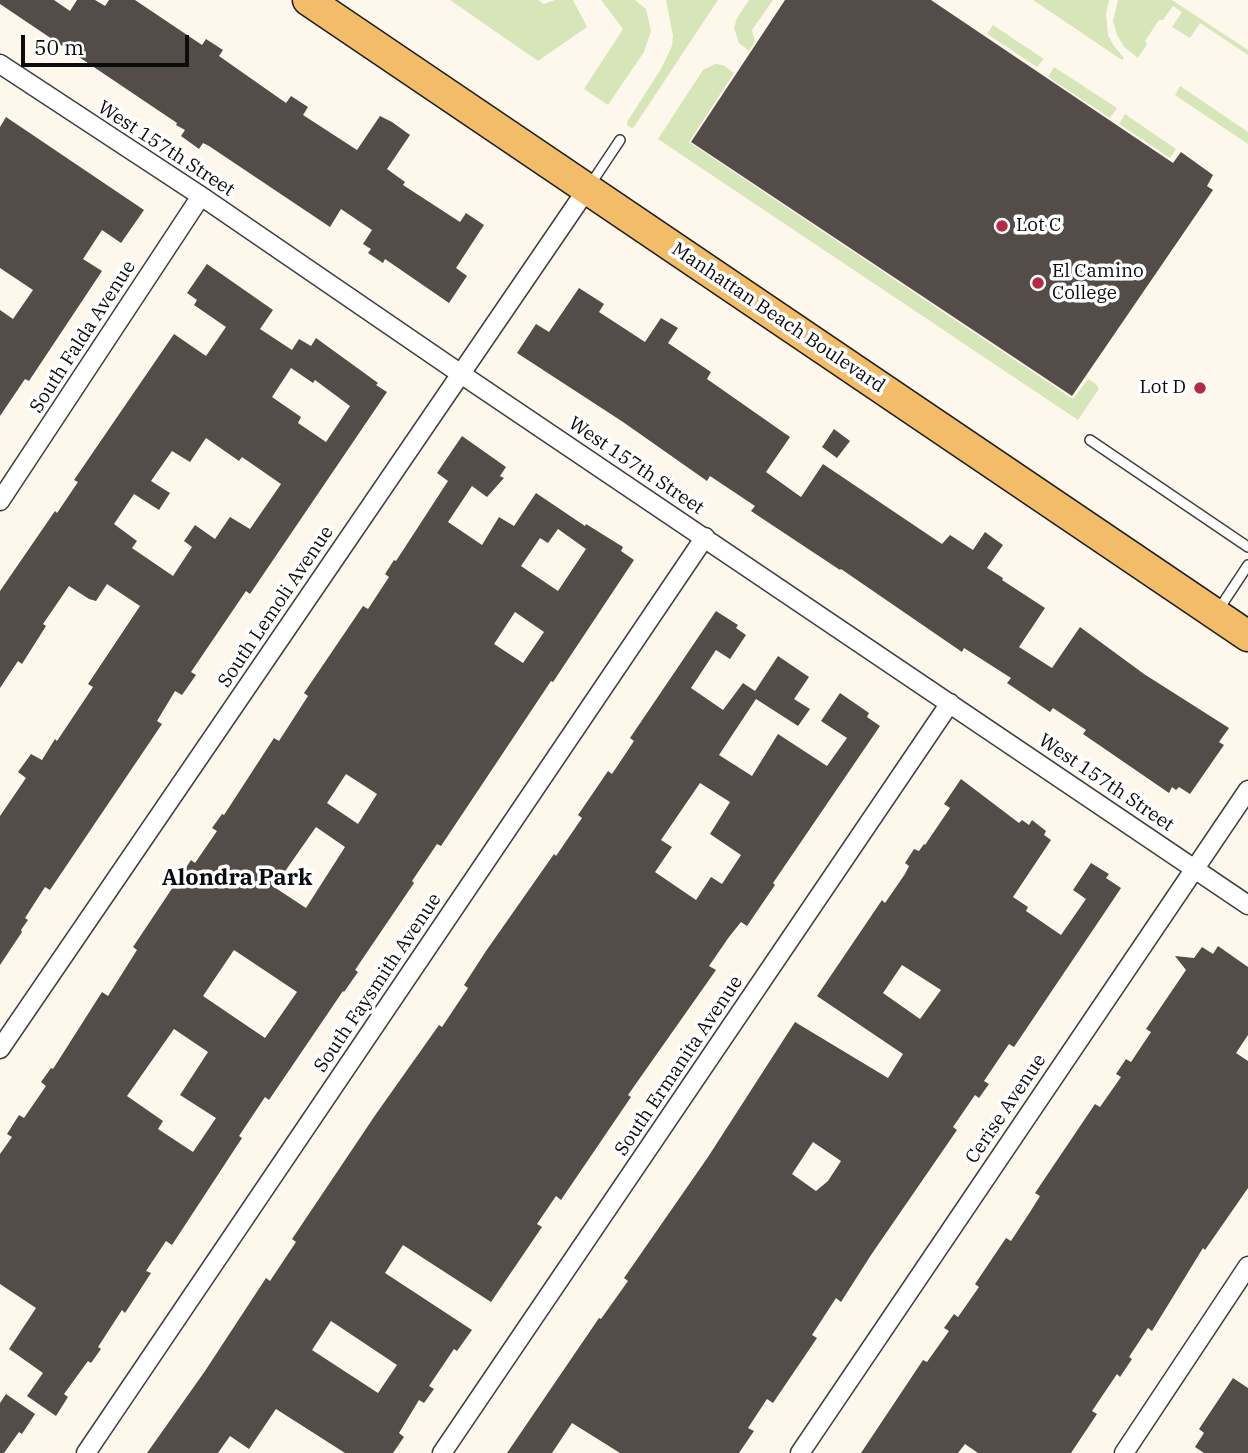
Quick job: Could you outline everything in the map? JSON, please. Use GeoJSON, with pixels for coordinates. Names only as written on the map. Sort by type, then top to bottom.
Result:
{"type":"FeatureCollection","features":[{"type":"Feature","properties":{"kind":"main road","name":"Manhattan Beach Boulevard"},"geometry":{"type":"LineString","coordinates":[[308,0],[1248,636]]}},
{"type":"Feature","properties":{"kind":"street","name":"West 157th Street"},"geometry":{"type":"LineString","coordinates":[[0,64],[201,196],[1248,905]]}},
{"type":"Feature","properties":{"kind":"street","name":"South Lemoli Avenue"},"geometry":{"type":"LineString","coordinates":[[0,1049],[587,189]]}},
{"type":"Feature","properties":{"kind":"street","name":"South Falda Avenue"},"geometry":{"type":"LineString","coordinates":[[0,501],[201,196]]}},
{"type":"Feature","properties":{"kind":"street","name":"South Faysmith Avenue"},"geometry":{"type":"LineString","coordinates":[[86,1453],[705,537]]}},
{"type":"Feature","properties":{"kind":"street","name":"South Ermanita Avenue"},"geometry":{"type":"LineString","coordinates":[[442,1453],[950,703]]}},
{"type":"Feature","properties":{"kind":"street","name":"Cerise Avenue"},"geometry":{"type":"LineString","coordinates":[[800,1453],[1248,790]]}},
{"type":"Feature","properties":{"kind":"street"},"geometry":{"type":"LineString","coordinates":[[1124,1453],[1248,1266]]}},
{"type":"Feature","properties":{"kind":"lane"},"geometry":{"type":"LineString","coordinates":[[587,189],[620,140]]}},
{"type":"Feature","properties":{"kind":"lane"},"geometry":{"type":"LineString","coordinates":[[1090,440],[1248,547]]}},
{"type":"Feature","properties":{"kind":"lane"},"geometry":{"type":"LineString","coordinates":[[1216,614],[1248,565]]}},
{"type":"Feature","properties":{"kind":"green space"},"geometry":{"type":"Polygon","coordinates":[[[450,0],[538,0],[544,4],[555,0],[573,0],[587,27],[538,61],[450,0]]]}},
{"type":"Feature","properties":{"kind":"green space"},"geometry":{"type":"Polygon","coordinates":[[[601,0],[635,0],[646,9],[651,31],[644,52],[608,105],[584,89],[623,29],[601,0]]]}},
{"type":"Feature","properties":{"kind":"green space"},"geometry":{"type":"Polygon","coordinates":[[[666,0],[718,0],[631,128],[627,122],[661,69],[672,46],[673,36],[666,0]]]}},
{"type":"Feature","properties":{"kind":"green space"},"geometry":{"type":"Polygon","coordinates":[[[749,0],[773,0],[752,30],[755,42],[749,51],[739,43],[734,28],[749,0]]]}},
{"type":"Feature","properties":{"kind":"green space"},"geometry":{"type":"Polygon","coordinates":[[[1033,0],[1109,0],[1106,14],[1108,35],[1124,58],[1122,60],[1033,0]]]}},
{"type":"Feature","properties":{"kind":"green space"},"geometry":{"type":"Polygon","coordinates":[[[1118,0],[1172,0],[1248,50],[1248,55],[1200,23],[1190,38],[1172,27],[1182,12],[1173,6],[1163,20],[1159,20],[1138,58],[1124,47],[1117,35],[1113,21],[1118,0]]]}},
{"type":"Feature","properties":{"kind":"green space"},"geometry":{"type":"Polygon","coordinates":[[[993,25],[1044,59],[1037,67],[987,34],[993,25]]]}},
{"type":"Feature","properties":{"kind":"green space"},"geometry":{"type":"Polygon","coordinates":[[[715,64],[723,65],[734,73],[689,142],[1073,399],[1088,379],[1096,384],[1099,389],[1078,420],[658,139],[703,70],[715,64]]]}},
{"type":"Feature","properties":{"kind":"green space"},"geometry":{"type":"Polygon","coordinates":[[[1054,67],[1117,108],[1110,118],[1048,77],[1054,67]]]}},
{"type":"Feature","properties":{"kind":"green space"},"geometry":{"type":"Polygon","coordinates":[[[1180,86],[1248,132],[1248,144],[1175,95],[1180,86]]]}},
{"type":"Feature","properties":{"kind":"green space"},"geometry":{"type":"Polygon","coordinates":[[[1125,114],[1176,149],[1170,158],[1119,124],[1125,114]]]}},
{"type":"Feature","properties":{"kind":"building"},"geometry":{"type":"Polygon","coordinates":[[[0,0],[54,0],[70,11],[77,0],[95,0],[105,6],[109,0],[135,0],[202,45],[206,39],[223,50],[219,56],[286,103],[291,96],[308,107],[303,115],[357,150],[380,116],[392,122],[410,135],[387,169],[405,182],[403,185],[460,222],[466,213],[484,225],[456,268],[467,276],[449,303],[385,259],[383,263],[368,253],[371,249],[363,244],[372,230],[341,209],[330,227],[209,146],[203,143],[199,149],[181,136],[185,130],[176,125],[177,123],[0,4],[0,0]]]}},
{"type":"Feature","properties":{"kind":"building","name":"Lot C"},"geometry":{"type":"Polygon","coordinates":[[[785,0],[931,0],[1173,163],[1181,152],[1213,175],[1207,186],[1213,190],[1072,396],[691,142],[785,0]]]}},
{"type":"Feature","properties":{"kind":"building"},"geometry":{"type":"Polygon","coordinates":[[[6,117],[144,210],[121,243],[102,230],[83,259],[102,271],[29,381],[25,379],[0,416],[0,310],[13,319],[33,290],[0,268],[0,127],[6,117]]]}},
{"type":"Feature","properties":{"kind":"building"},"geometry":{"type":"Polygon","coordinates":[[[207,264],[273,310],[260,329],[292,350],[299,339],[311,346],[316,338],[387,392],[250,594],[246,591],[191,672],[196,675],[182,695],[175,691],[157,721],[162,724],[50,890],[45,887],[25,918],[28,920],[22,932],[0,965],[0,816],[26,778],[18,772],[31,754],[42,760],[55,739],[57,741],[93,687],[88,684],[140,606],[107,584],[96,601],[69,586],[43,624],[46,626],[22,664],[18,661],[0,688],[0,591],[78,482],[74,480],[174,334],[206,356],[226,327],[194,305],[197,300],[187,293],[207,264]],[[291,368],[272,397],[301,417],[298,423],[326,442],[350,406],[315,380],[313,383],[291,368]],[[206,438],[190,462],[172,451],[151,481],[170,493],[159,510],[134,494],[114,524],[137,541],[132,548],[173,576],[192,547],[184,541],[195,525],[215,539],[230,517],[250,529],[281,484],[242,457],[239,461],[206,438]]]}},
{"type":"Feature","properties":{"kind":"building"},"geometry":{"type":"Polygon","coordinates":[[[579,288],[604,304],[599,312],[645,342],[661,318],[678,328],[668,343],[711,372],[707,379],[790,437],[766,472],[801,497],[823,464],[942,544],[950,535],[973,550],[985,532],[1003,545],[987,568],[1045,608],[1019,647],[1052,668],[1080,627],[1144,674],[1229,728],[1219,742],[1224,745],[1190,794],[1179,787],[1176,790],[1172,787],[1169,793],[1083,734],[1086,730],[1053,708],[1050,712],[1007,683],[1011,678],[964,648],[962,652],[751,511],[755,506],[710,476],[707,481],[517,353],[536,324],[549,332],[579,288]]]}},
{"type":"Feature","properties":{"kind":"building"},"geometry":{"type":"Polygon","coordinates":[[[834,429],[850,441],[837,458],[822,447],[834,429]]]}},
{"type":"Feature","properties":{"kind":"building"},"geometry":{"type":"Polygon","coordinates":[[[462,436],[506,467],[500,476],[504,478],[487,497],[472,486],[448,522],[482,545],[499,517],[514,526],[536,493],[585,526],[586,524],[623,547],[621,551],[634,560],[441,846],[437,844],[412,881],[414,883],[355,970],[358,972],[269,1100],[265,1097],[239,1136],[242,1138],[172,1245],[166,1241],[146,1271],[151,1273],[125,1313],[122,1310],[98,1347],[101,1349],[91,1363],[88,1361],[64,1394],[68,1397],[56,1416],[27,1396],[43,1373],[9,1349],[36,1308],[0,1284],[0,1154],[12,1137],[7,1134],[19,1115],[24,1118],[46,1086],[41,1082],[51,1068],[53,1069],[102,992],[108,996],[137,950],[133,947],[191,860],[195,863],[217,831],[212,828],[222,814],[224,815],[274,738],[279,741],[308,696],[304,693],[363,606],[368,609],[389,577],[385,574],[448,481],[437,473],[462,436]],[[558,529],[548,543],[540,538],[521,566],[558,591],[586,549],[558,529]],[[515,612],[494,644],[523,663],[544,632],[515,612]],[[346,774],[327,803],[358,824],[377,794],[346,774]],[[316,827],[274,887],[306,908],[345,847],[316,827]],[[234,950],[203,996],[265,1038],[297,992],[234,950]],[[174,1029],[127,1096],[163,1121],[158,1129],[193,1152],[216,1118],[180,1095],[208,1052],[174,1029]]]}},
{"type":"Feature","properties":{"kind":"building"},"geometry":{"type":"Polygon","coordinates":[[[716,611],[738,625],[736,628],[746,635],[730,659],[716,650],[691,688],[723,710],[743,683],[755,691],[778,656],[809,677],[794,699],[810,709],[798,726],[756,699],[719,755],[752,776],[778,734],[827,766],[847,738],[821,721],[840,693],[869,713],[867,717],[880,726],[773,883],[775,885],[747,926],[741,922],[709,966],[716,970],[628,1095],[631,1097],[561,1200],[556,1196],[537,1224],[542,1227],[491,1302],[403,1245],[385,1273],[472,1330],[457,1351],[454,1349],[429,1386],[434,1389],[424,1403],[419,1400],[399,1433],[404,1437],[393,1453],[345,1453],[276,1409],[249,1449],[230,1436],[218,1453],[147,1453],[266,1278],[270,1281],[296,1242],[292,1239],[376,1114],[439,1025],[442,1027],[468,988],[464,985],[486,951],[582,818],[578,815],[608,771],[612,774],[634,741],[630,738],[716,611]],[[700,783],[661,840],[672,847],[655,872],[696,900],[711,877],[722,884],[741,855],[710,834],[730,802],[700,783]],[[331,1321],[312,1350],[378,1393],[397,1365],[331,1321]]]}},
{"type":"Feature","properties":{"kind":"building"},"geometry":{"type":"Polygon","coordinates":[[[961,779],[1019,823],[1022,820],[1029,825],[1032,820],[1046,831],[1044,835],[1051,840],[1013,897],[1028,907],[1026,911],[1061,935],[1086,899],[1073,890],[1091,863],[1109,874],[1106,878],[1121,888],[1014,1047],[1009,1044],[984,1081],[989,1084],[979,1098],[975,1095],[953,1127],[957,1130],[841,1302],[836,1298],[812,1335],[817,1338],[773,1403],[767,1399],[748,1428],[754,1431],[739,1453],[620,1453],[572,1423],[552,1453],[507,1453],[599,1318],[601,1319],[628,1281],[624,1278],[708,1157],[795,1022],[888,1078],[903,1054],[817,996],[882,900],[885,903],[905,874],[909,866],[905,863],[914,849],[919,851],[925,845],[950,808],[944,804],[961,779]],[[902,965],[883,993],[920,1019],[941,990],[902,965]],[[813,1142],[792,1174],[816,1191],[828,1181],[841,1161],[813,1142]]]}},
{"type":"Feature","properties":{"kind":"building"},"geometry":{"type":"Polygon","coordinates":[[[1218,946],[1248,967],[1248,1035],[1236,1053],[1248,1061],[1248,1188],[1205,1250],[1203,1248],[1152,1331],[1148,1328],[1129,1357],[1132,1359],[1120,1377],[1117,1374],[1092,1411],[1097,1414],[1071,1453],[978,1453],[965,1444],[958,1453],[861,1453],[923,1360],[927,1362],[949,1331],[944,1328],[954,1314],[958,1317],[979,1287],[975,1284],[1006,1238],[1011,1241],[1040,1196],[1035,1193],[1095,1104],[1100,1107],[1121,1077],[1116,1074],[1126,1059],[1131,1062],[1151,1032],[1146,1029],[1186,970],[1175,956],[1194,958],[1202,947],[1213,954],[1218,946]]]}},
{"type":"Feature","properties":{"kind":"building"},"geometry":{"type":"Polygon","coordinates":[[[1233,1378],[1248,1388],[1248,1453],[1204,1453],[1195,1447],[1204,1433],[1199,1429],[1233,1378]]]}},
{"type":"Feature","properties":{"kind":"building"},"geometry":{"type":"Polygon","coordinates":[[[6,1394],[35,1414],[22,1434],[19,1432],[4,1453],[0,1453],[0,1403],[6,1394]]]}},
{"type":"Feature","properties":{"kind":"place","name":"Lot C"},"geometry":{"type":"Point","coordinates":[1002,226]}},
{"type":"Feature","properties":{"kind":"place","name":"El Camino College"},"geometry":{"type":"Point","coordinates":[1038,283]}},
{"type":"Feature","properties":{"kind":"place","name":"Lot D"},"geometry":{"type":"Point","coordinates":[1200,388]}},
{"type":"Feature","properties":{"kind":"district","name":"Alondra Park"},"geometry":{"type":"Point","coordinates":[237,878]}}]}
